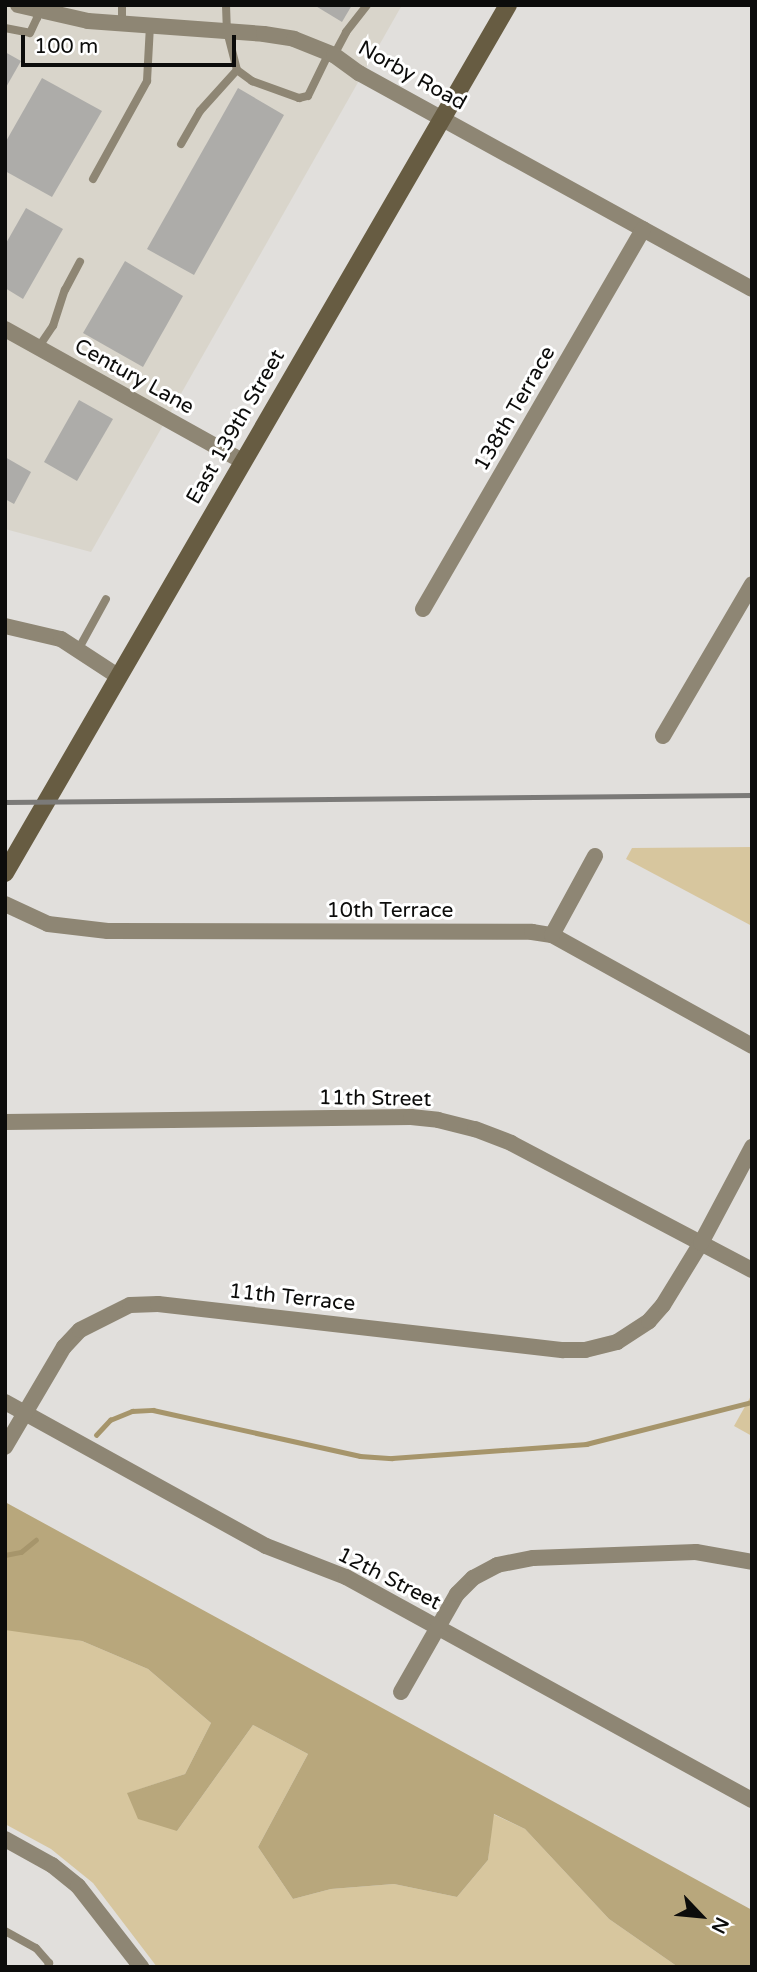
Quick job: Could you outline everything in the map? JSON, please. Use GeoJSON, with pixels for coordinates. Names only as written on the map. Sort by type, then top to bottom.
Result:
{"type":"FeatureCollection","features":[{"type":"Feature","properties":{"kind":"street","name":"Norby Road"},"geometry":{"type":"LineString","coordinates":[[18,5],[88,21],[227,31],[294,39],[331,54],[359,73],[444,117],[752,289]]}},
{"type":"Feature","properties":{"kind":"street","name":"East 139th Street"},"geometry":{"type":"LineString","coordinates":[[5,873],[508,5]]}},
{"type":"Feature","properties":{"kind":"street","name":"138th Terrace"},"geometry":{"type":"LineString","coordinates":[[423,609],[643,229]]}},
{"type":"Feature","properties":{"kind":"street","name":"Century Lane"},"geometry":{"type":"LineString","coordinates":[[5,330],[242,461]]}},
{"type":"Feature","properties":{"kind":"street"},"geometry":{"type":"LineString","coordinates":[[663,736],[752,584]]}},
{"type":"Feature","properties":{"kind":"street"},"geometry":{"type":"LineString","coordinates":[[5,626],[61,639],[119,677]]}},
{"type":"Feature","properties":{"kind":"street"},"geometry":{"type":"LineString","coordinates":[[552,935],[595,856]]}},
{"type":"Feature","properties":{"kind":"street","name":"10th Terrace"},"geometry":{"type":"LineString","coordinates":[[5,904],[48,924],[108,931],[532,932],[552,935],[752,1046]]}},
{"type":"Feature","properties":{"kind":"street","name":"11th Street"},"geometry":{"type":"LineString","coordinates":[[5,1122],[411,1117],[438,1120],[475,1129],[511,1143],[752,1270]]}},
{"type":"Feature","properties":{"kind":"street","name":"11th Terrace"},"geometry":{"type":"LineString","coordinates":[[5,1447],[64,1347],[80,1330],[130,1305],[172,1306],[563,1350],[585,1350],[617,1342],[649,1321],[701,1243],[752,1147]]}},
{"type":"Feature","properties":{"kind":"street","name":"12th Street"},"geometry":{"type":"LineString","coordinates":[[5,1402],[266,1546],[346,1577],[752,1800]]}},
{"type":"Feature","properties":{"kind":"street"},"geometry":{"type":"LineString","coordinates":[[401,1692],[436,1626],[457,1594],[473,1578],[509,1562],[533,1558],[696,1552],[752,1562]]}},
{"type":"Feature","properties":{"kind":"street"},"geometry":{"type":"LineString","coordinates":[[5,1839],[52,1865],[78,1886],[141,1967]]}},
{"type":"Feature","properties":{"kind":"lane"},"geometry":{"type":"LineString","coordinates":[[122,5],[122,24]]}},
{"type":"Feature","properties":{"kind":"lane"},"geometry":{"type":"LineString","coordinates":[[226,5],[227,31],[237,70],[252,81],[299,98],[308,96],[314,88],[331,54],[368,5]]}},
{"type":"Feature","properties":{"kind":"lane"},"geometry":{"type":"LineString","coordinates":[[5,28],[30,33],[37,18],[36,10]]}},
{"type":"Feature","properties":{"kind":"lane"},"geometry":{"type":"LineString","coordinates":[[93,179],[146,81],[150,26]]}},
{"type":"Feature","properties":{"kind":"lane"},"geometry":{"type":"LineString","coordinates":[[181,144],[200,111],[237,70]]}},
{"type":"Feature","properties":{"kind":"lane"},"geometry":{"type":"LineString","coordinates":[[38,348],[53,326],[65,290],[80,262]]}},
{"type":"Feature","properties":{"kind":"lane"},"geometry":{"type":"LineString","coordinates":[[78,650],[106,599]]}},
{"type":"Feature","properties":{"kind":"lane"},"geometry":{"type":"LineString","coordinates":[[5,1931],[36,1948],[49,1963],[48,1967]]}},
{"type":"Feature","properties":{"kind":"shaded area"},"geometry":{"type":"Polygon","coordinates":[[[5,5],[402,5],[91,552],[5,529],[5,5]]]}},
{"type":"Feature","properties":{"kind":"shaded area"},"geometry":{"type":"Polygon","coordinates":[[[752,847],[752,926],[626,859],[632,848],[752,847]]]}},
{"type":"Feature","properties":{"kind":"shaded area"},"geometry":{"type":"Polygon","coordinates":[[[752,1394],[752,1436],[734,1426],[752,1394]]]}},
{"type":"Feature","properties":{"kind":"shaded area"},"geometry":{"type":"Polygon","coordinates":[[[5,1502],[752,1910],[752,1967],[678,1967],[609,1919],[525,1829],[494,1814],[488,1860],[457,1897],[394,1884],[331,1889],[293,1899],[258,1847],[308,1754],[253,1725],[177,1831],[138,1819],[127,1793],[185,1774],[211,1723],[148,1669],[82,1641],[5,1630],[5,1502]]]}},
{"type":"Feature","properties":{"kind":"shaded area"},"geometry":{"type":"Polygon","coordinates":[[[5,1630],[82,1641],[148,1669],[211,1723],[185,1774],[128,1793],[177,1831],[253,1725],[308,1754],[258,1847],[293,1899],[331,1889],[394,1884],[457,1897],[488,1860],[493,1814],[525,1829],[609,1919],[678,1967],[157,1967],[93,1883],[51,1849],[5,1824],[5,1630]]]}},
{"type":"Feature","properties":{"kind":"building"},"geometry":{"type":"Polygon","coordinates":[[[314,5],[352,5],[342,22],[314,5]]]}},
{"type":"Feature","properties":{"kind":"building"},"geometry":{"type":"Polygon","coordinates":[[[5,52],[21,61],[5,89],[5,52]]]}},
{"type":"Feature","properties":{"kind":"building"},"geometry":{"type":"Polygon","coordinates":[[[42,78],[102,111],[52,197],[5,171],[5,143],[42,78]]]}},
{"type":"Feature","properties":{"kind":"building"},"geometry":{"type":"Polygon","coordinates":[[[238,88],[284,115],[194,275],[147,249],[238,88]]]}},
{"type":"Feature","properties":{"kind":"building"},"geometry":{"type":"Polygon","coordinates":[[[26,208],[63,229],[23,299],[5,288],[5,245],[26,208]]]}},
{"type":"Feature","properties":{"kind":"building"},"geometry":{"type":"Polygon","coordinates":[[[125,261],[183,296],[143,367],[83,333],[125,261]]]}},
{"type":"Feature","properties":{"kind":"building"},"geometry":{"type":"Polygon","coordinates":[[[79,400],[113,419],[77,481],[44,462],[79,400]]]}},
{"type":"Feature","properties":{"kind":"building"},"geometry":{"type":"Polygon","coordinates":[[[5,457],[31,472],[14,504],[5,499],[5,457]]]}},
{"type":"Feature","properties":{"kind":"waterway"},"geometry":{"type":"LineString","coordinates":[[96,1435],[110,1420],[132,1411],[153,1410],[360,1456],[392,1458],[586,1444],[752,1402]]}},
{"type":"Feature","properties":{"kind":"waterway"},"geometry":{"type":"LineString","coordinates":[[5,1555],[21,1552],[36,1540]]}},
{"type":"Feature","properties":{"kind":"railway"},"geometry":{"type":"LineString","coordinates":[[5,802],[752,795]]}}]}
